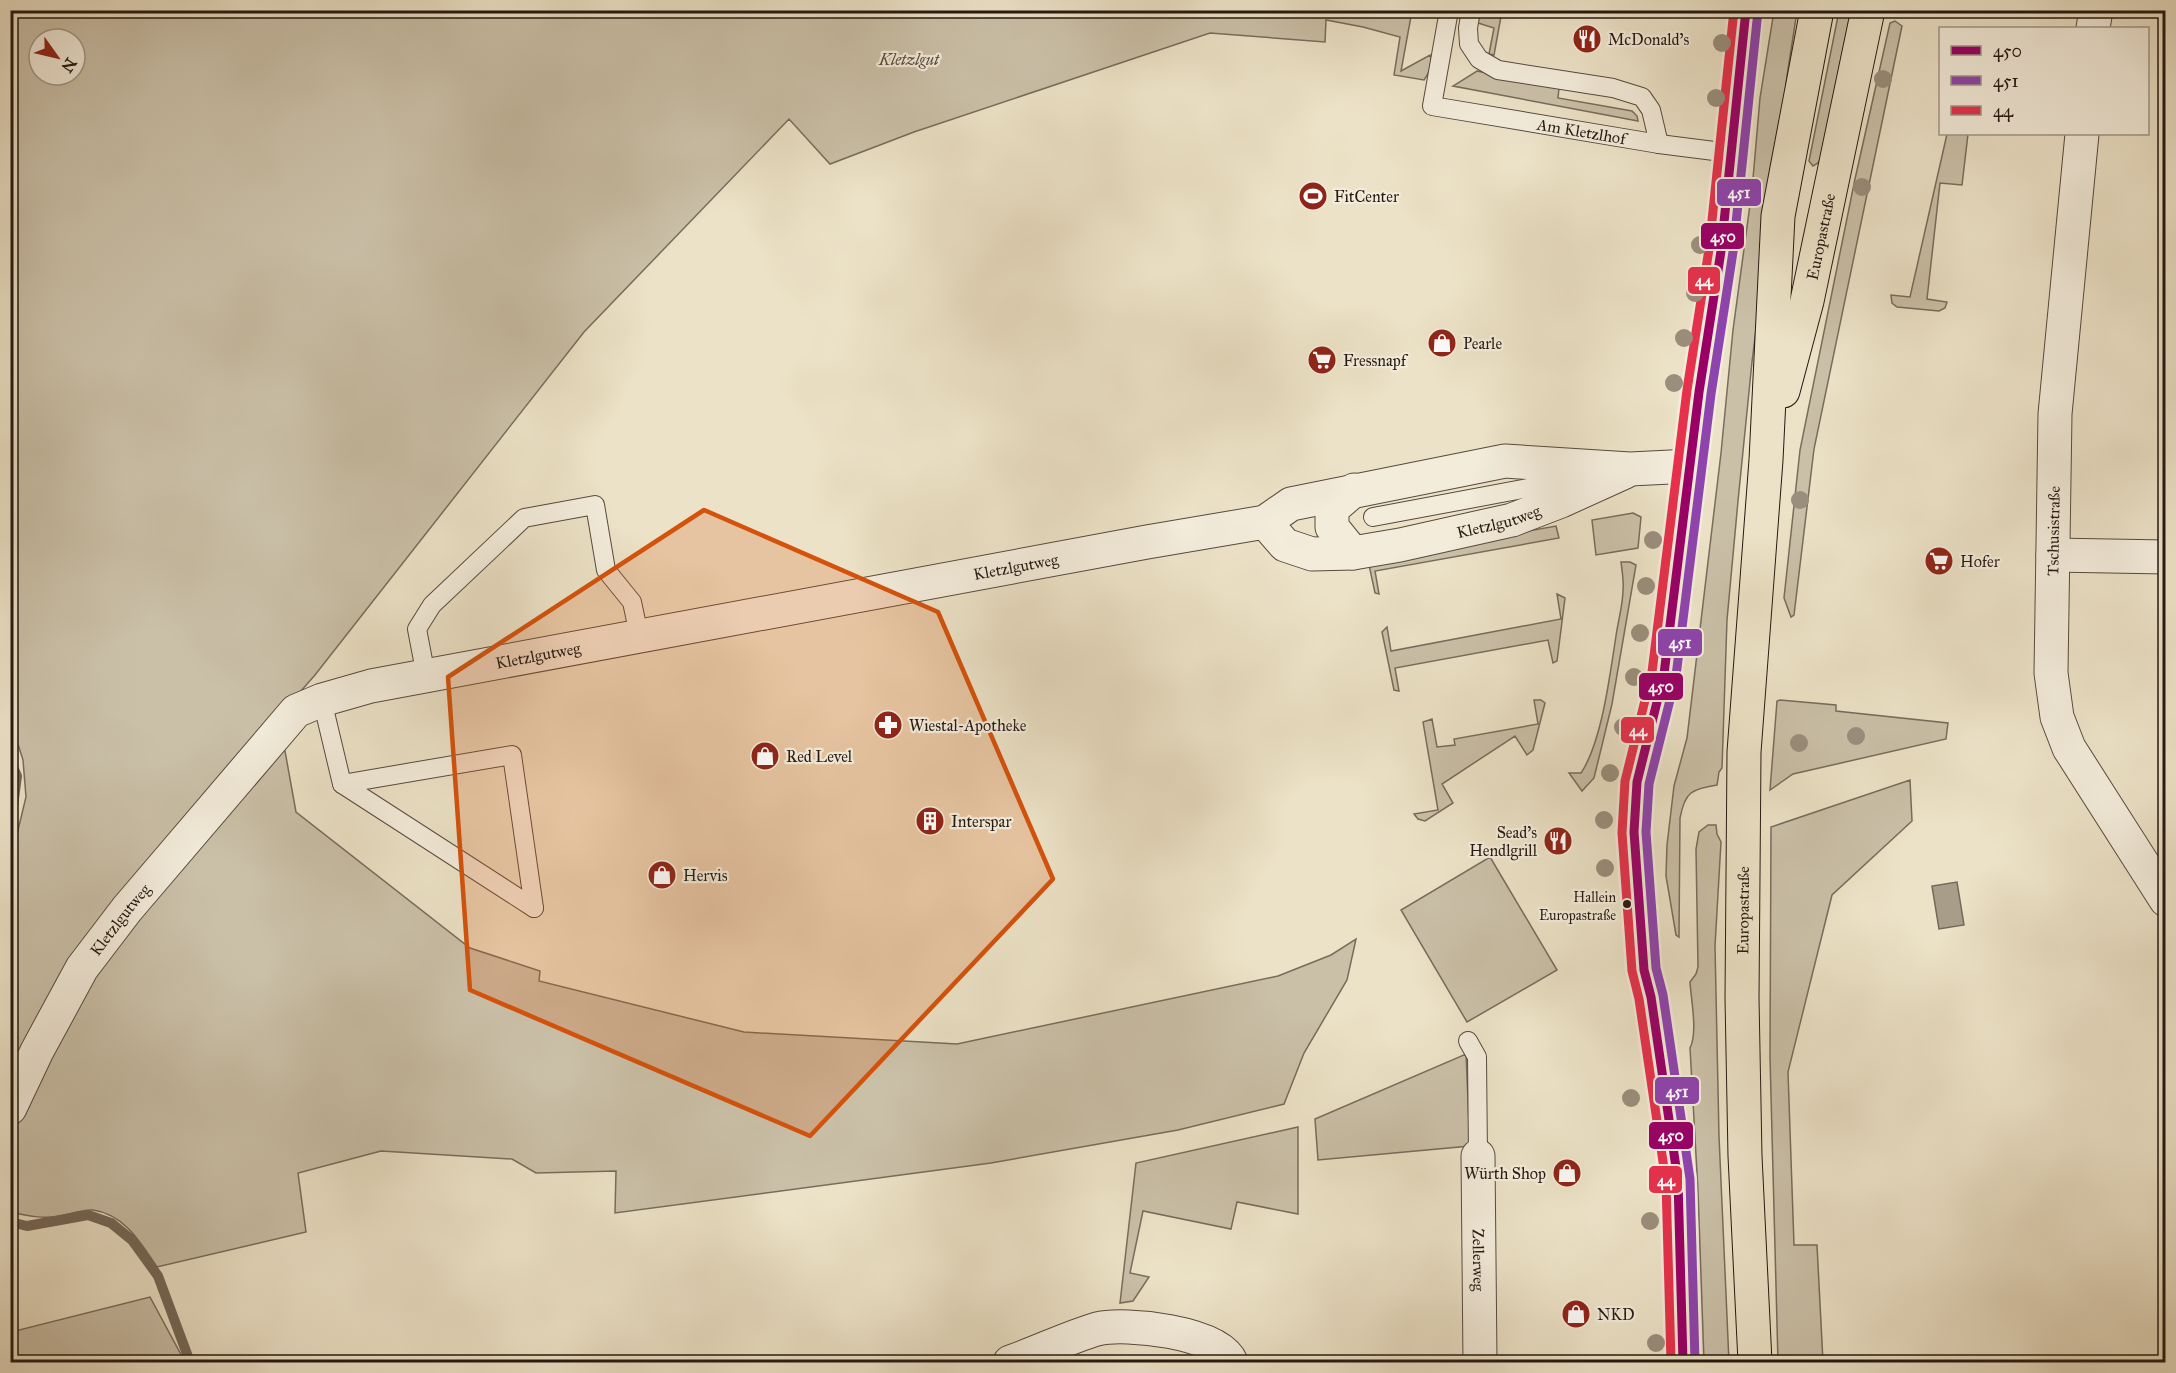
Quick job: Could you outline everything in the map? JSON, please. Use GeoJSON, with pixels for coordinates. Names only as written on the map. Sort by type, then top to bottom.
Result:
{"type":"FeatureCollection","features":[{"type":"Feature","properties":{"kind":"main road","name":"Europastraße"},"geometry":{"type":"LineString","coordinates":[[1755,1362],[1745,1156],[1742,998],[1744,752],[1766,460],[1778,216],[1817,10]]}},
{"type":"Feature","properties":{"kind":"main road","name":"Europastraße"},"geometry":{"type":"LineString","coordinates":[[1766,460],[1807,301],[1868,10]]}},
{"type":"Feature","properties":{"kind":"street"},"geometry":{"type":"LineString","coordinates":[[1683,1362],[1678,1181],[1651,997],[1644,970],[1634,832],[1637,783],[1664,674],[1699,392],[1721,250],[1746,10]]}},
{"type":"Feature","properties":{"kind":"street"},"geometry":{"type":"LineString","coordinates":[[2093,27],[2096,10]]}},
{"type":"Feature","properties":{"kind":"street","name":"Tschusistraße"},"geometry":{"type":"LineString","coordinates":[[2082,135],[2055,414],[2051,673],[2057,717],[2068,748],[2166,900]]}},
{"type":"Feature","properties":{"kind":"street","name":"Kletzlgutweg"},"geometry":{"type":"LineString","coordinates":[[10,1108],[37,1051],[82,969],[128,909],[296,711],[322,700],[371,686],[639,635],[1265,522],[1291,504],[1505,462],[1630,469],[1691,466]]}},
{"type":"Feature","properties":{"kind":"street","name":"Kletzlgutweg"},"geometry":{"type":"LineString","coordinates":[[1265,522],[1285,545],[1312,554],[1353,553],[1512,520],[1561,501],[1630,469]]}},
{"type":"Feature","properties":{"kind":"street"},"geometry":{"type":"LineString","coordinates":[[1353,553],[1332,526],[1332,509],[1354,490]]}},
{"type":"Feature","properties":{"kind":"street"},"geometry":{"type":"LineString","coordinates":[[2053,555],[2166,557]]}},
{"type":"Feature","properties":{"kind":"street","name":"Zellerweg"},"geometry":{"type":"LineString","coordinates":[[1478,1156],[1480,1362]]}},
{"type":"Feature","properties":{"kind":"street"},"geometry":{"type":"LineString","coordinates":[[1010,1362],[1099,1329],[1140,1328],[1182,1333],[1215,1346],[1231,1362]]}},
{"type":"Feature","properties":{"kind":"lane","name":"Am Kletzlhof"},"geometry":{"type":"LineString","coordinates":[[1449,10],[1432,106],[1659,144],[1730,153]]}},
{"type":"Feature","properties":{"kind":"lane"},"geometry":{"type":"LineString","coordinates":[[1471,10],[1468,44],[1479,59],[1498,70],[1613,88],[1642,97],[1651,110],[1659,144]]}},
{"type":"Feature","properties":{"kind":"lane"},"geometry":{"type":"LineString","coordinates":[[1373,516],[1630,469]]}},
{"type":"Feature","properties":{"kind":"lane"},"geometry":{"type":"LineString","coordinates":[[426,676],[417,629],[432,605],[524,518],[536,515],[595,505],[606,570],[632,602],[639,635]]}},
{"type":"Feature","properties":{"kind":"lane"},"geometry":{"type":"LineString","coordinates":[[322,700],[342,784],[534,908],[512,755],[342,784]]}},
{"type":"Feature","properties":{"kind":"lane"},"geometry":{"type":"LineString","coordinates":[[1468,1041],[1477,1057],[1478,1156]]}},
{"type":"Feature","properties":{"kind":"highlighted area"},"geometry":{"type":"Polygon","coordinates":[[[704,510],[938,612],[1053,879],[810,1136],[470,990],[448,677],[704,510]]]}},
{"type":"Feature","properties":{"kind":"green space","name":"Kletzlgut"},"geometry":{"type":"Polygon","coordinates":[[[11,11],[1412,11],[1401,71],[1430,55],[1431,65],[1424,80],[1394,75],[1400,37],[1326,20],[1325,42],[1210,33],[914,132],[830,164],[789,119],[584,332],[315,675],[278,717],[11,1082],[11,859],[26,797],[23,760],[13,729],[10,727],[11,11]]]}},
{"type":"Feature","properties":{"kind":"green space"},"geometry":{"type":"Polygon","coordinates":[[[1480,11],[1502,11],[1494,55],[1489,54],[1494,28],[1478,23],[1480,11]]]}},
{"type":"Feature","properties":{"kind":"green space"},"geometry":{"type":"Polygon","coordinates":[[[1774,11],[1797,11],[1752,362],[1738,501],[1727,620],[1722,768],[1717,785],[1695,790],[1687,797],[1682,809],[1679,937],[1676,935],[1666,876],[1667,845],[1674,786],[1687,738],[1721,453],[1733,330],[1752,190],[1760,98],[1774,11]]]}},
{"type":"Feature","properties":{"kind":"green space"},"geometry":{"type":"Polygon","coordinates":[[[1839,11],[1851,11],[1821,157],[1813,166],[1809,161],[1839,11]]]}},
{"type":"Feature","properties":{"kind":"green space"},"geometry":{"type":"Polygon","coordinates":[[[1895,21],[1902,26],[1814,449],[1794,615],[1791,617],[1784,598],[1800,450],[1855,179],[1890,23],[1895,21]]]}},
{"type":"Feature","properties":{"kind":"green space"},"geometry":{"type":"Polygon","coordinates":[[[1477,71],[1559,88],[1558,98],[1632,111],[1638,121],[1453,86],[1477,71]]]}},
{"type":"Feature","properties":{"kind":"green space"},"geometry":{"type":"Polygon","coordinates":[[[1947,135],[1968,135],[1962,185],[1940,183],[1927,299],[1947,302],[1945,308],[1939,311],[1897,307],[1892,303],[1891,295],[1910,297],[1947,135]]]}},
{"type":"Feature","properties":{"kind":"green space"},"geometry":{"type":"Polygon","coordinates":[[[1633,513],[1641,517],[1638,548],[1596,555],[1592,520],[1633,513]]]}},
{"type":"Feature","properties":{"kind":"green space"},"geometry":{"type":"Polygon","coordinates":[[[1556,526],[1559,538],[1375,571],[1379,594],[1375,593],[1368,560],[1556,526]]]}},
{"type":"Feature","properties":{"kind":"green space"},"geometry":{"type":"Polygon","coordinates":[[[1621,562],[1636,565],[1612,704],[1594,778],[1582,791],[1569,773],[1581,773],[1600,726],[1622,601],[1621,562]]]}},
{"type":"Feature","properties":{"kind":"green space"},"geometry":{"type":"Polygon","coordinates":[[[1557,594],[1565,598],[1557,661],[1553,663],[1548,640],[1395,668],[1399,691],[1394,690],[1382,632],[1387,627],[1391,651],[1561,619],[1557,594]]]}},
{"type":"Feature","properties":{"kind":"green space"},"geometry":{"type":"Polygon","coordinates":[[[1534,700],[1541,700],[1545,703],[1533,750],[1527,755],[1515,736],[1442,784],[1453,803],[1425,821],[1418,819],[1414,814],[1438,810],[1423,722],[1432,719],[1437,747],[1455,745],[1454,739],[1538,724],[1534,700]]]}},
{"type":"Feature","properties":{"kind":"green space"},"geometry":{"type":"Polygon","coordinates":[[[1777,701],[1836,705],[1836,711],[1948,723],[1946,739],[1793,774],[1770,790],[1777,701]]]}},
{"type":"Feature","properties":{"kind":"green space"},"geometry":{"type":"Polygon","coordinates":[[[283,740],[296,812],[470,948],[540,971],[539,981],[744,1032],[957,1044],[1278,976],[1331,955],[1356,939],[1347,980],[1304,1053],[1284,1104],[1178,1130],[991,1163],[615,1213],[616,1171],[536,1173],[512,1159],[381,1151],[298,1173],[306,1232],[157,1267],[131,1231],[114,1217],[104,1213],[89,1210],[48,1217],[11,1212],[11,1134],[41,1068],[89,979],[283,740]]]}},
{"type":"Feature","properties":{"kind":"green space"},"geometry":{"type":"Polygon","coordinates":[[[1910,780],[1912,821],[1832,895],[1788,1072],[1794,1245],[1817,1245],[1823,1362],[1778,1362],[1770,1057],[1771,827],[1910,780]]]}},
{"type":"Feature","properties":{"kind":"green space"},"geometry":{"type":"Polygon","coordinates":[[[1708,825],[1716,825],[1721,842],[1715,946],[1719,1136],[1729,1362],[1704,1362],[1690,1048],[1694,1025],[1690,982],[1698,967],[1696,849],[1699,832],[1708,825]]]}},
{"type":"Feature","properties":{"kind":"green space"},"geometry":{"type":"Polygon","coordinates":[[[1490,857],[1557,970],[1467,1022],[1401,910],[1490,857]]]}},
{"type":"Feature","properties":{"kind":"green space"},"geometry":{"type":"Polygon","coordinates":[[[1466,1054],[1470,1146],[1318,1160],[1315,1119],[1466,1054]]]}},
{"type":"Feature","properties":{"kind":"green space"},"geometry":{"type":"Polygon","coordinates":[[[1298,1127],[1298,1214],[1237,1202],[1231,1229],[1143,1211],[1130,1273],[1149,1277],[1133,1301],[1120,1303],[1136,1163],[1298,1127]]]}},
{"type":"Feature","properties":{"kind":"green space"},"geometry":{"type":"Polygon","coordinates":[[[150,1297],[185,1362],[11,1362],[11,1332],[150,1297]]]}},
{"type":"Feature","properties":{"kind":"shaded area"},"geometry":{"type":"Polygon","coordinates":[[[1957,882],[1964,925],[1939,929],[1932,886],[1957,882]]]}},
{"type":"Feature","properties":{"kind":"waterway"},"geometry":{"type":"LineString","coordinates":[[10,760],[17,776],[10,828]]}},
{"type":"Feature","properties":{"kind":"waterway"},"geometry":{"type":"LineString","coordinates":[[10,1222],[27,1226],[88,1215],[111,1223],[132,1240],[158,1276],[190,1362]]}},
{"type":"Feature","properties":{"kind":"transit line","name":"44"},"geometry":{"type":"LineString","coordinates":[[1671,1362],[1666,1182],[1639,999],[1632,971],[1622,833],[1625,781],[1652,672],[1687,390],[1709,249],[1734,10]]}},
{"type":"Feature","properties":{"kind":"transit line","name":"450"},"geometry":{"type":"LineString","coordinates":[[1683,1362],[1678,1181],[1651,997],[1644,970],[1634,832],[1637,782],[1664,674],[1699,392],[1721,251],[1746,10]]}},
{"type":"Feature","properties":{"kind":"transit line","name":"451"},"geometry":{"type":"LineString","coordinates":[[1695,1362],[1690,1179],[1663,995],[1656,968],[1646,832],[1649,784],[1676,676],[1711,394],[1733,252],[1758,11]]}},
{"type":"Feature","properties":{"kind":"place","name":"McDonald's"},"geometry":{"type":"Point","coordinates":[1587,39]}},
{"type":"Feature","properties":{"kind":"place","name":"FitCenter"},"geometry":{"type":"Point","coordinates":[1313,196]}},
{"type":"Feature","properties":{"kind":"place","name":"Pearle"},"geometry":{"type":"Point","coordinates":[1442,343]}},
{"type":"Feature","properties":{"kind":"place","name":"Fressnapf"},"geometry":{"type":"Point","coordinates":[1322,360]}},
{"type":"Feature","properties":{"kind":"place","name":"Hofer"},"geometry":{"type":"Point","coordinates":[1939,561]}},
{"type":"Feature","properties":{"kind":"place","name":"Wiestal-Apotheke"},"geometry":{"type":"Point","coordinates":[888,725]}},
{"type":"Feature","properties":{"kind":"place","name":"Red Level"},"geometry":{"type":"Point","coordinates":[765,756]}},
{"type":"Feature","properties":{"kind":"place","name":"Interspar"},"geometry":{"type":"Point","coordinates":[930,821]}},
{"type":"Feature","properties":{"kind":"place","name":"Sead's Hendlgrill"},"geometry":{"type":"Point","coordinates":[1558,841]}},
{"type":"Feature","properties":{"kind":"place","name":"Hervis"},"geometry":{"type":"Point","coordinates":[662,875]}},
{"type":"Feature","properties":{"kind":"place","name":"Hallein Europastraße"},"geometry":{"type":"Point","coordinates":[1627,904]}},
{"type":"Feature","properties":{"kind":"place","name":"Würth Shop"},"geometry":{"type":"Point","coordinates":[1567,1173]}},
{"type":"Feature","properties":{"kind":"place","name":"NKD"},"geometry":{"type":"Point","coordinates":[1576,1314]}}]}
